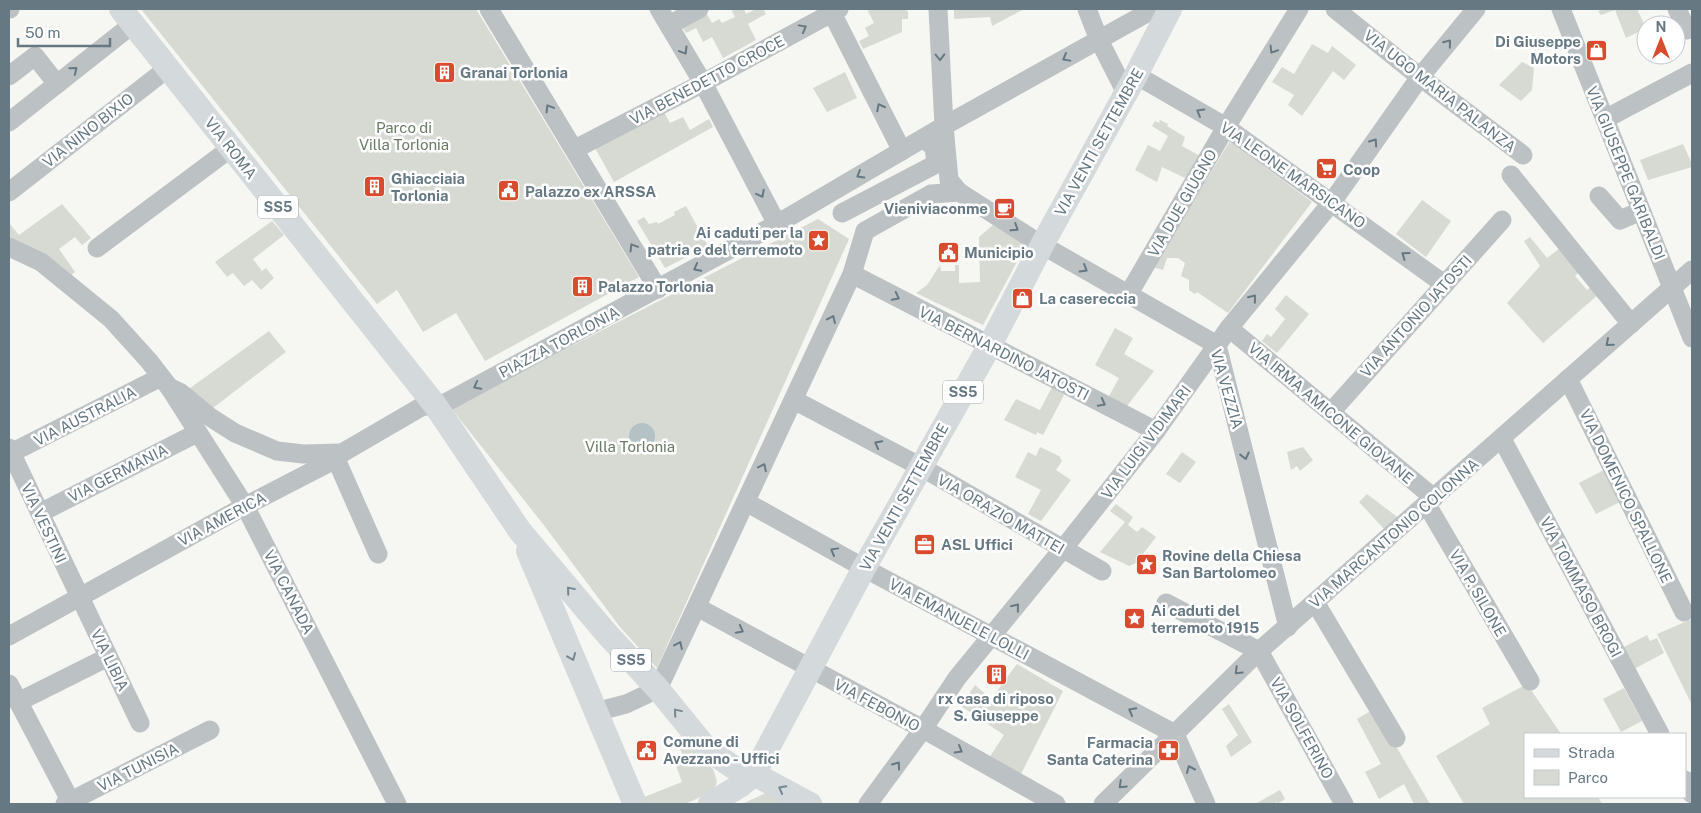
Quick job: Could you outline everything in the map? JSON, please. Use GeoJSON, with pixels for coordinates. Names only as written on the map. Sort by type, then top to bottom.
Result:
{"type":"FeatureCollection","features":[{"type":"Feature","properties":{"kind":"main road","name":"VIA VENTI SETTEMBRE"},"geometry":{"type":"LineString","coordinates":[[754,774],[864,568],[990,345],[1170,9]]}},
{"type":"Feature","properties":{"kind":"main road","name":"VIA ROMA"},"geometry":{"type":"LineString","coordinates":[[127,16],[435,405]]}},
{"type":"Feature","properties":{"kind":"main road","name":"SS5"},"geometry":{"type":"LineString","coordinates":[[435,405],[520,531],[658,689],[707,749],[733,767],[754,774]]}},
{"type":"Feature","properties":{"kind":"main road","name":"SS5"},"geometry":{"type":"LineString","coordinates":[[520,531],[635,804]]}},
{"type":"Feature","properties":{"kind":"main road"},"geometry":{"type":"LineString","coordinates":[[707,749],[723,777],[718,800]]}},
{"type":"Feature","properties":{"kind":"main road","name":"SS5"},"geometry":{"type":"LineString","coordinates":[[718,800],[754,774]]}},
{"type":"Feature","properties":{"kind":"main road"},"geometry":{"type":"LineString","coordinates":[[754,774],[810,804]]}},
{"type":"Feature","properties":{"kind":"street"},"geometry":{"type":"LineString","coordinates":[[699,9],[664,17],[703,84],[777,224]]}},
{"type":"Feature","properties":{"kind":"street"},"geometry":{"type":"LineString","coordinates":[[595,712],[626,704],[658,689],[852,274],[865,231],[931,194],[954,186],[944,126],[938,9]]}},
{"type":"Feature","properties":{"kind":"street"},"geometry":{"type":"LineString","coordinates":[[1087,9],[1100,40],[1131,84]]}},
{"type":"Feature","properties":{"kind":"street","name":"PIAZZA TORLONIA"},"geometry":{"type":"LineString","coordinates":[[435,405],[445,402],[777,224],[944,126],[1154,9]]}},
{"type":"Feature","properties":{"kind":"street","name":"VIA DUE GIUGNO"},"geometry":{"type":"LineString","coordinates":[[1128,294],[1298,9]]}},
{"type":"Feature","properties":{"kind":"street","name":"VIA UGO MARIA PALANZA"},"geometry":{"type":"LineString","coordinates":[[1335,9],[1420,77],[1523,155]]}},
{"type":"Feature","properties":{"kind":"street","name":"VIA LUIGI VIDIMARI"},"geometry":{"type":"LineString","coordinates":[[868,804],[923,729],[957,678],[1063,549],[1156,431],[1229,328],[1332,202],[1420,77],[1476,9]]}},
{"type":"Feature","properties":{"kind":"street","name":"VIA GIUSEPPE GARIBALDI"},"geometry":{"type":"LineString","coordinates":[[1561,9],[1692,338]]}},
{"type":"Feature","properties":{"kind":"street"},"geometry":{"type":"LineString","coordinates":[[1677,9],[1687,30]]}},
{"type":"Feature","properties":{"kind":"street"},"geometry":{"type":"LineString","coordinates":[[494,10],[658,289]]}},
{"type":"Feature","properties":{"kind":"street"},"geometry":{"type":"LineString","coordinates":[[833,10],[902,151]]}},
{"type":"Feature","properties":{"kind":"street","name":"VIA BENEDETTO CROCE"},"geometry":{"type":"LineString","coordinates":[[575,149],[703,84],[833,10]]}},
{"type":"Feature","properties":{"kind":"street"},"geometry":{"type":"LineString","coordinates":[[9,122],[57,84],[127,16]]}},
{"type":"Feature","properties":{"kind":"street"},"geometry":{"type":"LineString","coordinates":[[9,76],[35,56],[57,84]]}},
{"type":"Feature","properties":{"kind":"street","name":"VIA NINO BIXIO"},"geometry":{"type":"LineString","coordinates":[[9,192],[168,68]]}},
{"type":"Feature","properties":{"kind":"street"},"geometry":{"type":"LineString","coordinates":[[1605,120],[1692,73]]}},
{"type":"Feature","properties":{"kind":"street","name":"VIA LEONE MARSICANO"},"geometry":{"type":"LineString","coordinates":[[1131,84],[1226,127],[1444,284]]}},
{"type":"Feature","properties":{"kind":"street","name":"VIA VEZZIA"},"geometry":{"type":"LineString","coordinates":[[923,138],[934,147],[936,164],[954,186],[1042,245],[1217,345],[1288,627]]}},
{"type":"Feature","properties":{"kind":"street"},"geometry":{"type":"LineString","coordinates":[[97,248],[231,148]]}},
{"type":"Feature","properties":{"kind":"street"},"geometry":{"type":"LineString","coordinates":[[842,213],[936,164]]}},
{"type":"Feature","properties":{"kind":"street"},"geometry":{"type":"LineString","coordinates":[[1512,175],[1631,324]]}},
{"type":"Feature","properties":{"kind":"street"},"geometry":{"type":"LineString","coordinates":[[1599,196],[1620,220],[1641,211]]}},
{"type":"Feature","properties":{"kind":"street"},"geometry":{"type":"LineString","coordinates":[[816,201],[848,216],[865,231]]}},
{"type":"Feature","properties":{"kind":"street","name":"VIA ANTONIO JATOSTI"},"geometry":{"type":"LineString","coordinates":[[1331,412],[1502,220]]}},
{"type":"Feature","properties":{"kind":"street","name":"VIA CANADA"},"geometry":{"type":"LineString","coordinates":[[9,248],[42,262],[110,319],[149,361],[165,382],[246,506],[397,804]]}},
{"type":"Feature","properties":{"kind":"street","name":"VIA MARCANTONIO COLONNA"},"geometry":{"type":"LineString","coordinates":[[1103,804],[1259,651],[1431,502],[1692,270]]}},
{"type":"Feature","properties":{"kind":"street","name":"VIA BERNARDINO JATOSTI"},"geometry":{"type":"LineString","coordinates":[[852,274],[1156,431]]}},
{"type":"Feature","properties":{"kind":"street","name":"VIA IRMA AMICONE GIOVANE"},"geometry":{"type":"LineString","coordinates":[[1229,328],[1331,412],[1431,502]]}},
{"type":"Feature","properties":{"kind":"street","name":"VIA DOMENICO SPALLONE"},"geometry":{"type":"LineString","coordinates":[[1568,379],[1684,612]]}},
{"type":"Feature","properties":{"kind":"street"},"geometry":{"type":"LineString","coordinates":[[165,382],[210,417],[257,443],[277,451],[339,456],[378,554]]}},
{"type":"Feature","properties":{"kind":"street","name":"VIA AUSTRALIA"},"geometry":{"type":"LineString","coordinates":[[10,452],[165,382]]}},
{"type":"Feature","properties":{"kind":"street","name":"VIA ORAZIO MATTEI"},"geometry":{"type":"LineString","coordinates":[[794,400],[921,467],[1102,571]]}},
{"type":"Feature","properties":{"kind":"street","name":"VIA AMERICA"},"geometry":{"type":"LineString","coordinates":[[9,636],[339,456],[421,407],[435,405]]}},
{"type":"Feature","properties":{"kind":"street","name":"VIA GERMANIA"},"geometry":{"type":"LineString","coordinates":[[40,513],[197,432]]}},
{"type":"Feature","properties":{"kind":"street","name":"VIA TOMMASO BROGI"},"geometry":{"type":"LineString","coordinates":[[1502,439],[1659,733]]}},
{"type":"Feature","properties":{"kind":"street","name":"VIA VESTINI"},"geometry":{"type":"LineString","coordinates":[[10,452],[80,597]]}},
{"type":"Feature","properties":{"kind":"street","name":"VIA EMANUELE LOLLI"},"geometry":{"type":"LineString","coordinates":[[746,502],[864,568],[1175,734]]}},
{"type":"Feature","properties":{"kind":"street","name":"VIA P. SILONE"},"geometry":{"type":"LineString","coordinates":[[1431,502],[1530,681]]}},
{"type":"Feature","properties":{"kind":"street","name":"VIA LIBIA"},"geometry":{"type":"LineString","coordinates":[[80,597],[140,723]]}},
{"type":"Feature","properties":{"kind":"street"},"geometry":{"type":"LineString","coordinates":[[1315,602],[1396,738]]}},
{"type":"Feature","properties":{"kind":"street"},"geometry":{"type":"LineString","coordinates":[[1166,603],[1259,651]]}},
{"type":"Feature","properties":{"kind":"street","name":"VIA FEBONIO"},"geometry":{"type":"LineString","coordinates":[[697,607],[923,729],[1056,804]]}},
{"type":"Feature","properties":{"kind":"street","name":"VIA SOLFERINO"},"geometry":{"type":"LineString","coordinates":[[1259,651],[1344,804]]}},
{"type":"Feature","properties":{"kind":"street"},"geometry":{"type":"LineString","coordinates":[[18,702],[108,657]]}},
{"type":"Feature","properties":{"kind":"street"},"geometry":{"type":"LineString","coordinates":[[9,684],[69,803]]}},
{"type":"Feature","properties":{"kind":"street","name":"VIA TUNISIA"},"geometry":{"type":"LineString","coordinates":[[69,803],[210,730]]}},
{"type":"Feature","properties":{"kind":"street"},"geometry":{"type":"LineString","coordinates":[[1175,734],[1206,804]]}},
{"type":"Feature","properties":{"kind":"street"},"geometry":{"type":"LineString","coordinates":[[1686,782],[1692,794]]}},
{"type":"Feature","properties":{"kind":"green space","name":"Parco di Villa Torlonia"},"geometry":{"type":"Polygon","coordinates":[[[141,9],[476,9],[639,277],[485,361],[456,313],[423,332],[397,290],[377,304],[141,9]]]}},
{"type":"Feature","properties":{"kind":"green space"},"geometry":{"type":"Polygon","coordinates":[[[731,9],[744,9],[746,14],[756,9],[763,9],[766,14],[748,24],[756,40],[723,58],[712,37],[703,42],[696,28],[686,33],[680,24],[705,11],[712,23],[719,19],[722,23],[735,17],[731,9]]]}},
{"type":"Feature","properties":{"kind":"green space"},"geometry":{"type":"Polygon","coordinates":[[[867,9],[906,9],[908,19],[902,19],[902,32],[863,49],[859,41],[869,36],[865,28],[874,23],[867,9]]]}},
{"type":"Feature","properties":{"kind":"green space"},"geometry":{"type":"Polygon","coordinates":[[[954,9],[1024,9],[992,26],[990,17],[954,19],[954,9]]]}},
{"type":"Feature","properties":{"kind":"green space"},"geometry":{"type":"Polygon","coordinates":[[[1604,9],[1637,9],[1640,15],[1636,15],[1636,33],[1626,38],[1615,10],[1601,15],[1598,11],[1604,9]]]}},
{"type":"Feature","properties":{"kind":"green space"},"geometry":{"type":"Polygon","coordinates":[[[1312,44],[1328,53],[1332,46],[1356,65],[1344,80],[1333,71],[1302,116],[1288,105],[1294,95],[1272,82],[1282,67],[1294,74],[1312,44]]]}},
{"type":"Feature","properties":{"kind":"green space"},"geometry":{"type":"Polygon","coordinates":[[[1522,62],[1534,68],[1532,90],[1521,101],[1499,85],[1522,62]]]}},
{"type":"Feature","properties":{"kind":"green space"},"geometry":{"type":"Polygon","coordinates":[[[845,72],[857,98],[827,112],[813,88],[845,72]]]}},
{"type":"Feature","properties":{"kind":"green space"},"geometry":{"type":"Polygon","coordinates":[[[664,112],[670,123],[683,117],[690,130],[709,119],[713,127],[614,182],[595,148],[664,112]]]}},
{"type":"Feature","properties":{"kind":"green space"},"geometry":{"type":"Polygon","coordinates":[[[1160,120],[1185,137],[1182,146],[1200,156],[1185,178],[1162,167],[1157,182],[1135,170],[1148,145],[1160,151],[1168,136],[1152,126],[1155,121],[1159,123],[1160,120]]]}},
{"type":"Feature","properties":{"kind":"green space"},"geometry":{"type":"Polygon","coordinates":[[[1230,141],[1312,202],[1228,313],[1197,292],[1195,294],[1189,290],[1189,280],[1181,276],[1185,263],[1178,258],[1167,258],[1163,270],[1153,267],[1230,141]]]}},
{"type":"Feature","properties":{"kind":"green space"},"geometry":{"type":"Polygon","coordinates":[[[1683,144],[1692,167],[1648,180],[1640,160],[1683,144]]]}},
{"type":"Feature","properties":{"kind":"green space"},"geometry":{"type":"Polygon","coordinates":[[[1422,200],[1451,221],[1426,257],[1396,234],[1422,200]]]}},
{"type":"Feature","properties":{"kind":"green space"},"geometry":{"type":"Polygon","coordinates":[[[62,204],[91,238],[82,245],[75,237],[59,249],[75,272],[70,276],[9,240],[9,223],[19,235],[62,204]]]}},
{"type":"Feature","properties":{"kind":"green space"},"geometry":{"type":"Polygon","coordinates":[[[686,206],[708,246],[665,268],[637,221],[644,217],[649,224],[657,222],[658,224],[675,215],[674,212],[686,206]]]}},
{"type":"Feature","properties":{"kind":"green space","name":"Villa Torlonia"},"geometry":{"type":"Polygon","coordinates":[[[818,219],[849,239],[657,668],[620,627],[543,524],[451,408],[818,219]]]}},
{"type":"Feature","properties":{"kind":"green space"},"geometry":{"type":"Polygon","coordinates":[[[272,221],[284,235],[253,259],[262,271],[266,268],[274,278],[261,290],[252,280],[244,286],[233,273],[227,277],[215,262],[272,221]]]}},
{"type":"Feature","properties":{"kind":"green space"},"geometry":{"type":"Polygon","coordinates":[[[993,225],[1026,245],[983,325],[916,293],[927,285],[940,265],[941,271],[955,271],[955,265],[959,265],[959,283],[980,282],[979,237],[993,225]]]}},
{"type":"Feature","properties":{"kind":"green space"},"geometry":{"type":"Polygon","coordinates":[[[1530,237],[1547,258],[1563,246],[1582,270],[1575,276],[1587,290],[1594,284],[1600,293],[1543,343],[1507,303],[1540,266],[1524,241],[1530,237]]]}},
{"type":"Feature","properties":{"kind":"green space"},"geometry":{"type":"Polygon","coordinates":[[[1286,295],[1309,314],[1277,353],[1262,341],[1267,334],[1271,337],[1285,319],[1275,309],[1286,295]]]}},
{"type":"Feature","properties":{"kind":"green space"},"geometry":{"type":"Polygon","coordinates":[[[1115,328],[1133,338],[1124,354],[1154,371],[1127,406],[1109,396],[1119,378],[1095,365],[1115,328]]]}},
{"type":"Feature","properties":{"kind":"green space"},"geometry":{"type":"Polygon","coordinates":[[[269,331],[286,352],[209,411],[186,391],[269,331]]]}},
{"type":"Feature","properties":{"kind":"green space"},"geometry":{"type":"Polygon","coordinates":[[[1052,387],[1064,395],[1043,435],[1037,432],[1036,435],[1004,420],[1016,399],[1040,410],[1052,387]]]}},
{"type":"Feature","properties":{"kind":"green space"},"geometry":{"type":"Polygon","coordinates":[[[1040,447],[1059,456],[1062,461],[1056,470],[1071,480],[1041,521],[1028,514],[1041,490],[1015,477],[1028,452],[1036,456],[1040,447]]]}},
{"type":"Feature","properties":{"kind":"green space"},"geometry":{"type":"Polygon","coordinates":[[[1303,447],[1313,460],[1300,471],[1297,466],[1291,470],[1287,452],[1303,447]]]}},
{"type":"Feature","properties":{"kind":"green space"},"geometry":{"type":"Polygon","coordinates":[[[1182,452],[1196,462],[1180,483],[1166,474],[1182,452]]]}},
{"type":"Feature","properties":{"kind":"green space"},"geometry":{"type":"Polygon","coordinates":[[[1606,469],[1622,501],[1596,514],[1579,483],[1606,469]]]}},
{"type":"Feature","properties":{"kind":"green space"},"geometry":{"type":"Polygon","coordinates":[[[1367,494],[1400,519],[1386,531],[1359,502],[1367,494]]]}},
{"type":"Feature","properties":{"kind":"green space"},"geometry":{"type":"Polygon","coordinates":[[[1116,504],[1133,517],[1128,525],[1137,532],[1142,527],[1156,537],[1136,563],[1129,566],[1100,552],[1125,522],[1110,511],[1116,504]]]}},
{"type":"Feature","properties":{"kind":"green space"},"geometry":{"type":"Polygon","coordinates":[[[1692,619],[1692,705],[1657,634],[1692,619]]]}},
{"type":"Feature","properties":{"kind":"green space"},"geometry":{"type":"Polygon","coordinates":[[[1647,635],[1650,641],[1657,638],[1664,653],[1634,669],[1624,647],[1647,635]]]}},
{"type":"Feature","properties":{"kind":"green space"},"geometry":{"type":"Polygon","coordinates":[[[1017,664],[1063,691],[1021,774],[989,758],[1004,735],[961,706],[975,685],[991,699],[1017,664]]]}},
{"type":"Feature","properties":{"kind":"green space"},"geometry":{"type":"Polygon","coordinates":[[[1527,684],[1560,733],[1524,733],[1524,798],[1599,798],[1602,804],[1464,804],[1436,756],[1490,724],[1482,708],[1527,684]]]}},
{"type":"Feature","properties":{"kind":"green space"},"geometry":{"type":"Polygon","coordinates":[[[1624,688],[1642,721],[1621,732],[1603,699],[1624,688]]]}},
{"type":"Feature","properties":{"kind":"green space"},"geometry":{"type":"Polygon","coordinates":[[[1229,704],[1252,742],[1231,757],[1226,746],[1238,735],[1222,709],[1229,704]]]}},
{"type":"Feature","properties":{"kind":"green space"},"geometry":{"type":"Polygon","coordinates":[[[1374,709],[1430,804],[1414,804],[1404,784],[1379,799],[1365,772],[1381,764],[1357,719],[1374,709]]]}},
{"type":"Feature","properties":{"kind":"green space"},"geometry":{"type":"Polygon","coordinates":[[[684,739],[713,769],[717,781],[714,791],[685,804],[645,804],[642,798],[682,782],[674,760],[683,755],[677,743],[684,739]]]}},
{"type":"Feature","properties":{"kind":"green space"},"geometry":{"type":"Polygon","coordinates":[[[1280,790],[1285,799],[1277,804],[1277,802],[1272,804],[1257,803],[1280,790]]]}},
{"type":"Feature","properties":{"kind":"green space"},"geometry":{"type":"Polygon","coordinates":[[[766,793],[786,804],[742,804],[766,793]]]}},
{"type":"Feature","properties":{"kind":"shaded area"},"geometry":{"type":"Polygon","coordinates":[[[642,423],[651,427],[655,436],[651,445],[642,449],[633,445],[629,436],[633,427],[642,423]]]}},
{"type":"Feature","properties":{"kind":"place","name":"Di Giuseppe Motors"},"geometry":{"type":"Point","coordinates":[1597,50]}},
{"type":"Feature","properties":{"kind":"place","name":"Granai Torlonia"},"geometry":{"type":"Point","coordinates":[444,72]}},
{"type":"Feature","properties":{"kind":"place","name":"Coop"},"geometry":{"type":"Point","coordinates":[1327,169]}},
{"type":"Feature","properties":{"kind":"place","name":"Ghiacciaia Torlonia"},"geometry":{"type":"Point","coordinates":[375,187]}},
{"type":"Feature","properties":{"kind":"place","name":"Palazzo ex ARSSA"},"geometry":{"type":"Point","coordinates":[509,191]}},
{"type":"Feature","properties":{"kind":"place","name":"Vieniviaconme"},"geometry":{"type":"Point","coordinates":[1004,208]}},
{"type":"Feature","properties":{"kind":"place","name":"Ai caduti per la patria e del terremoto"},"geometry":{"type":"Point","coordinates":[819,241]}},
{"type":"Feature","properties":{"kind":"place","name":"Municipio"},"geometry":{"type":"Point","coordinates":[948,252]}},
{"type":"Feature","properties":{"kind":"place","name":"Palazzo Torlonia"},"geometry":{"type":"Point","coordinates":[582,286]}},
{"type":"Feature","properties":{"kind":"place","name":"La casereccia"},"geometry":{"type":"Point","coordinates":[1023,298]}},
{"type":"Feature","properties":{"kind":"place","name":"ASL Uffici"},"geometry":{"type":"Point","coordinates":[925,544]}},
{"type":"Feature","properties":{"kind":"place","name":"Rovine della Chiesa San Bartolomeo"},"geometry":{"type":"Point","coordinates":[1146,564]}},
{"type":"Feature","properties":{"kind":"place","name":"Ai caduti del terremoto 1915"},"geometry":{"type":"Point","coordinates":[1135,619]}},
{"type":"Feature","properties":{"kind":"place","name":"rx casa di riposo S. Giuseppe"},"geometry":{"type":"Point","coordinates":[996,675]}},
{"type":"Feature","properties":{"kind":"place","name":"Comune di Avezzano - Uffici"},"geometry":{"type":"Point","coordinates":[647,750]}},
{"type":"Feature","properties":{"kind":"place","name":"Farmacia Santa Caterina"},"geometry":{"type":"Point","coordinates":[1169,751]}}]}
